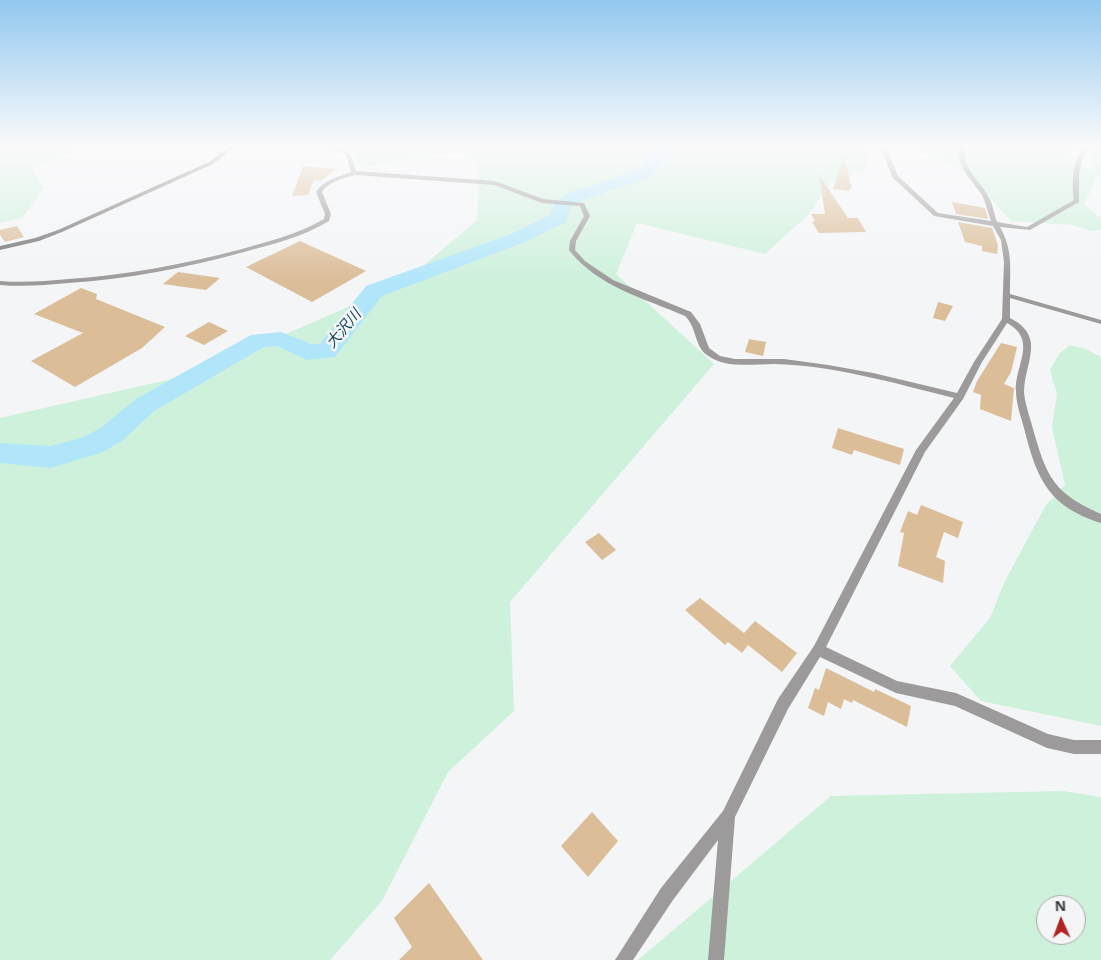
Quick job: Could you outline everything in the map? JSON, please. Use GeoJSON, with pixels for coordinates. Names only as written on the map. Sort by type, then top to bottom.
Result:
{"type":"FeatureCollection","features":[{"type":"Feature","properties":{"kind":"street"},"geometry":{"type":"LineString","coordinates":[[0,248],[37,240],[147,192]]}},
{"type":"Feature","properties":{"kind":"street"},"geometry":{"type":"LineString","coordinates":[[0,283],[21,284],[77,281],[160,271],[202,262],[274,242],[317,227],[327,220],[328,214],[319,192]]}},
{"type":"Feature","properties":{"kind":"street"},"geometry":{"type":"LineString","coordinates":[[518,192],[542,201],[582,204],[587,216],[573,241],[572,250],[578,259],[616,285],[688,314],[695,320],[700,329],[702,344],[708,352],[720,359],[786,362],[845,370],[960,397]]}},
{"type":"Feature","properties":{"kind":"street"},"geometry":{"type":"LineString","coordinates":[[909,192],[936,215],[994,222],[1028,229],[1078,201],[1076,192]]}},
{"type":"Feature","properties":{"kind":"street"},"geometry":{"type":"LineString","coordinates":[[623,960],[667,894],[728,816],[783,704],[818,650],[921,450],[960,397],[978,362],[1006,319],[1007,295],[1004,240],[994,222],[986,197],[982,192]]}},
{"type":"Feature","properties":{"kind":"street"},"geometry":{"type":"LineString","coordinates":[[1007,295],[1101,322]]}},
{"type":"Feature","properties":{"kind":"street"},"geometry":{"type":"LineString","coordinates":[[1006,319],[1018,326],[1026,335],[1027,348],[1020,392],[1036,460],[1052,491],[1073,507],[1101,519]]}},
{"type":"Feature","properties":{"kind":"street"},"geometry":{"type":"LineString","coordinates":[[818,650],[896,688],[956,700],[1047,741],[1074,747],[1101,747]]}},
{"type":"Feature","properties":{"kind":"street"},"geometry":{"type":"LineString","coordinates":[[716,960],[728,816]]}},
{"type":"Feature","properties":{"kind":"green space"},"geometry":{"type":"Polygon","coordinates":[[[0,192],[42,192],[22,218],[0,223],[0,192]]]}},
{"type":"Feature","properties":{"kind":"green space"},"geometry":{"type":"Polygon","coordinates":[[[478,192],[824,192],[809,214],[765,254],[637,223],[616,274],[714,364],[510,602],[514,711],[448,772],[382,901],[330,960],[0,960],[0,418],[194,374],[403,283],[477,220],[478,192]]]}},
{"type":"Feature","properties":{"kind":"green space"},"geometry":{"type":"Polygon","coordinates":[[[985,192],[1090,192],[1084,204],[1101,219],[1101,230],[1092,231],[1073,225],[1011,221],[985,192]]]}},
{"type":"Feature","properties":{"kind":"green space"},"geometry":{"type":"Polygon","coordinates":[[[1070,345],[1086,349],[1101,357],[1101,726],[981,701],[950,666],[990,618],[1005,581],[1046,505],[1065,485],[1052,427],[1057,394],[1050,370],[1059,354],[1070,345]]]}},
{"type":"Feature","properties":{"kind":"green space"},"geometry":{"type":"Polygon","coordinates":[[[1063,791],[1101,797],[1101,960],[638,960],[831,796],[1063,791]]]}},
{"type":"Feature","properties":{"kind":"building"},"geometry":{"type":"Polygon","coordinates":[[[294,192],[309,192],[308,195],[292,196],[294,192]]]}},
{"type":"Feature","properties":{"kind":"building"},"geometry":{"type":"Polygon","coordinates":[[[822,192],[830,192],[848,218],[858,218],[866,232],[819,233],[812,222],[815,221],[811,214],[825,214],[822,192]]]}},
{"type":"Feature","properties":{"kind":"building"},"geometry":{"type":"Polygon","coordinates":[[[952,202],[985,208],[988,219],[956,214],[952,202]]]}},
{"type":"Feature","properties":{"kind":"building"},"geometry":{"type":"Polygon","coordinates":[[[958,222],[992,228],[998,245],[997,254],[982,251],[982,246],[965,242],[958,222]]]}},
{"type":"Feature","properties":{"kind":"building"},"geometry":{"type":"Polygon","coordinates":[[[17,226],[24,237],[5,242],[0,235],[0,230],[17,226]]]}},
{"type":"Feature","properties":{"kind":"building"},"geometry":{"type":"Polygon","coordinates":[[[300,241],[366,271],[312,302],[246,267],[300,241]]]}},
{"type":"Feature","properties":{"kind":"building"},"geometry":{"type":"Polygon","coordinates":[[[178,272],[220,278],[206,290],[163,284],[178,272]]]}},
{"type":"Feature","properties":{"kind":"building"},"geometry":{"type":"Polygon","coordinates":[[[81,288],[97,294],[96,299],[165,327],[142,348],[75,387],[31,361],[83,333],[34,314],[81,288]]]}},
{"type":"Feature","properties":{"kind":"building"},"geometry":{"type":"Polygon","coordinates":[[[938,302],[953,306],[945,321],[933,318],[938,302]]]}},
{"type":"Feature","properties":{"kind":"building"},"geometry":{"type":"Polygon","coordinates":[[[209,322],[228,331],[204,345],[185,336],[209,322]]]}},
{"type":"Feature","properties":{"kind":"building"},"geometry":{"type":"Polygon","coordinates":[[[749,339],[766,342],[763,356],[745,352],[749,339]]]}},
{"type":"Feature","properties":{"kind":"building"},"geometry":{"type":"Polygon","coordinates":[[[1001,343],[1017,347],[1011,372],[1004,384],[1014,388],[1011,421],[980,409],[981,395],[973,392],[977,381],[1001,343]]]}},
{"type":"Feature","properties":{"kind":"building"},"geometry":{"type":"Polygon","coordinates":[[[838,428],[904,449],[900,465],[854,450],[852,455],[832,448],[838,428]]]}},
{"type":"Feature","properties":{"kind":"building"},"geometry":{"type":"Polygon","coordinates":[[[921,505],[963,522],[958,538],[944,532],[936,557],[945,561],[943,583],[898,566],[904,533],[900,532],[908,511],[917,515],[921,505]]]}},
{"type":"Feature","properties":{"kind":"building"},"geometry":{"type":"Polygon","coordinates":[[[599,533],[616,550],[602,560],[585,542],[599,533]]]}},
{"type":"Feature","properties":{"kind":"building"},"geometry":{"type":"Polygon","coordinates":[[[700,598],[744,633],[755,621],[797,653],[782,672],[748,645],[742,653],[728,642],[725,645],[685,610],[700,598]]]}},
{"type":"Feature","properties":{"kind":"building"},"geometry":{"type":"Polygon","coordinates":[[[826,668],[874,692],[875,689],[911,706],[907,727],[853,700],[852,703],[844,699],[841,709],[828,702],[824,716],[808,708],[815,688],[819,690],[826,668]]]}},
{"type":"Feature","properties":{"kind":"building"},"geometry":{"type":"Polygon","coordinates":[[[592,812],[618,841],[588,877],[561,846],[592,812]]]}},
{"type":"Feature","properties":{"kind":"building"},"geometry":{"type":"Polygon","coordinates":[[[429,883],[483,960],[399,960],[412,947],[394,918],[429,883]]]}},
{"type":"Feature","properties":{"kind":"waterway","name":"大沢川"},"geometry":{"type":"LineString","coordinates":[[0,453],[51,457],[93,445],[112,434],[145,405],[187,383],[259,340],[281,339],[307,352],[326,352],[336,342],[364,301],[374,291],[518,238],[559,218],[561,206],[577,196],[592,192]]}}]}
